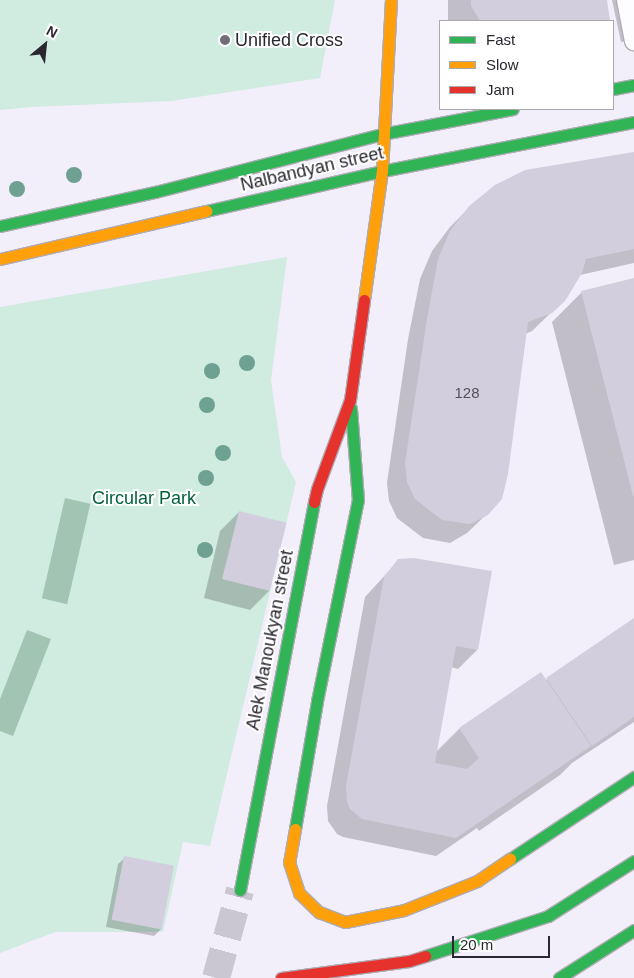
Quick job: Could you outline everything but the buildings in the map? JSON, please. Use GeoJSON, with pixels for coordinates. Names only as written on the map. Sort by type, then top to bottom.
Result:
{"type":"FeatureCollection","features":[{"type":"Feature","properties":{"kind":"street","name":"Alek Manoukyan street"},"geometry":{"type":"LineString","coordinates":[[240,890],[317,489],[350,400],[382,171],[382,134],[391,0]]}},
{"type":"Feature","properties":{"kind":"street"},"geometry":{"type":"LineString","coordinates":[[614,89],[634,85]]}},
{"type":"Feature","properties":{"kind":"street","name":"Nalbandyan street"},"geometry":{"type":"LineString","coordinates":[[0,226],[156,192],[382,134],[507,110]]}},
{"type":"Feature","properties":{"kind":"street","name":"Nalbandyan street"},"geometry":{"type":"LineString","coordinates":[[0,259],[382,171],[634,122]]}},
{"type":"Feature","properties":{"kind":"street","name":"Alek Manoukyan street"},"geometry":{"type":"LineString","coordinates":[[350,400],[358,500],[317,701],[288,862],[299,893],[319,912],[345,922],[404,910],[477,881],[634,777]]}},
{"type":"Feature","properties":{"kind":"street"},"geometry":{"type":"LineString","coordinates":[[281,978],[409,961],[548,916],[634,860]]}},
{"type":"Feature","properties":{"kind":"street"},"geometry":{"type":"LineString","coordinates":[[562,978],[634,930]]}},
{"type":"Feature","properties":{"kind":"lane"},"geometry":{"type":"LineString","coordinates":[[626,0],[634,41]]}},
{"type":"Feature","properties":{"kind":"green space"},"geometry":{"type":"Polygon","coordinates":[[[0,0],[335,0],[320,78],[171,101],[0,110],[0,0]]]}},
{"type":"Feature","properties":{"kind":"green space","name":"Circular Park"},"geometry":{"type":"Polygon","coordinates":[[[287,257],[271,380],[282,457],[296,482],[210,846],[183,842],[163,932],[55,932],[0,953],[0,307],[287,257]]]}},
{"type":"Feature","properties":{"kind":"shaded area"},"geometry":{"type":"Polygon","coordinates":[[[65,498],[90,504],[67,604],[42,598],[65,498]]]}},
{"type":"Feature","properties":{"kind":"shaded area"},"geometry":{"type":"Polygon","coordinates":[[[27,630],[51,639],[13,736],[0,731],[0,699],[27,630]]]}},
{"type":"Feature","properties":{"kind":"tunnel"},"geometry":{"type":"LineString","coordinates":[[216,978],[240,890]]}},
{"type":"Feature","properties":{"kind":"traffic: fast"},"geometry":{"type":"LineString","coordinates":[[614,89],[634,85]]}},
{"type":"Feature","properties":{"kind":"traffic: fast"},"geometry":{"type":"LineString","coordinates":[[0,226],[155,192],[382,134],[508,110]]}},
{"type":"Feature","properties":{"kind":"traffic: fast"},"geometry":{"type":"LineString","coordinates":[[206,211],[382,171],[634,122]]}},
{"type":"Feature","properties":{"kind":"traffic: fast"},"geometry":{"type":"LineString","coordinates":[[295,829],[317,701],[358,500],[351,408]]}},
{"type":"Feature","properties":{"kind":"traffic: fast"},"geometry":{"type":"LineString","coordinates":[[240,890],[314,502]]}},
{"type":"Feature","properties":{"kind":"traffic: fast"},"geometry":{"type":"LineString","coordinates":[[510,859],[634,777]]}},
{"type":"Feature","properties":{"kind":"traffic: fast"},"geometry":{"type":"LineString","coordinates":[[425,956],[548,916],[634,861]]}},
{"type":"Feature","properties":{"kind":"traffic: fast"},"geometry":{"type":"LineString","coordinates":[[559,978],[634,930]]}},
{"type":"Feature","properties":{"kind":"traffic: slow"},"geometry":{"type":"LineString","coordinates":[[364,300],[382,171],[391,0]]}},
{"type":"Feature","properties":{"kind":"traffic: slow"},"geometry":{"type":"LineString","coordinates":[[0,259],[206,211]]}},
{"type":"Feature","properties":{"kind":"traffic: slow"},"geometry":{"type":"LineString","coordinates":[[295,829],[289,862],[299,893],[319,912],[345,922],[404,910],[477,881],[510,859]]}},
{"type":"Feature","properties":{"kind":"traffic: jam"},"geometry":{"type":"LineString","coordinates":[[314,502],[350,400],[364,300]]}},
{"type":"Feature","properties":{"kind":"traffic: jam"},"geometry":{"type":"LineString","coordinates":[[281,978],[409,961],[425,956]]}},
{"type":"Feature","properties":{"kind":"place","name":"Unified Cross"},"geometry":{"type":"Point","coordinates":[225,40]}}]}
